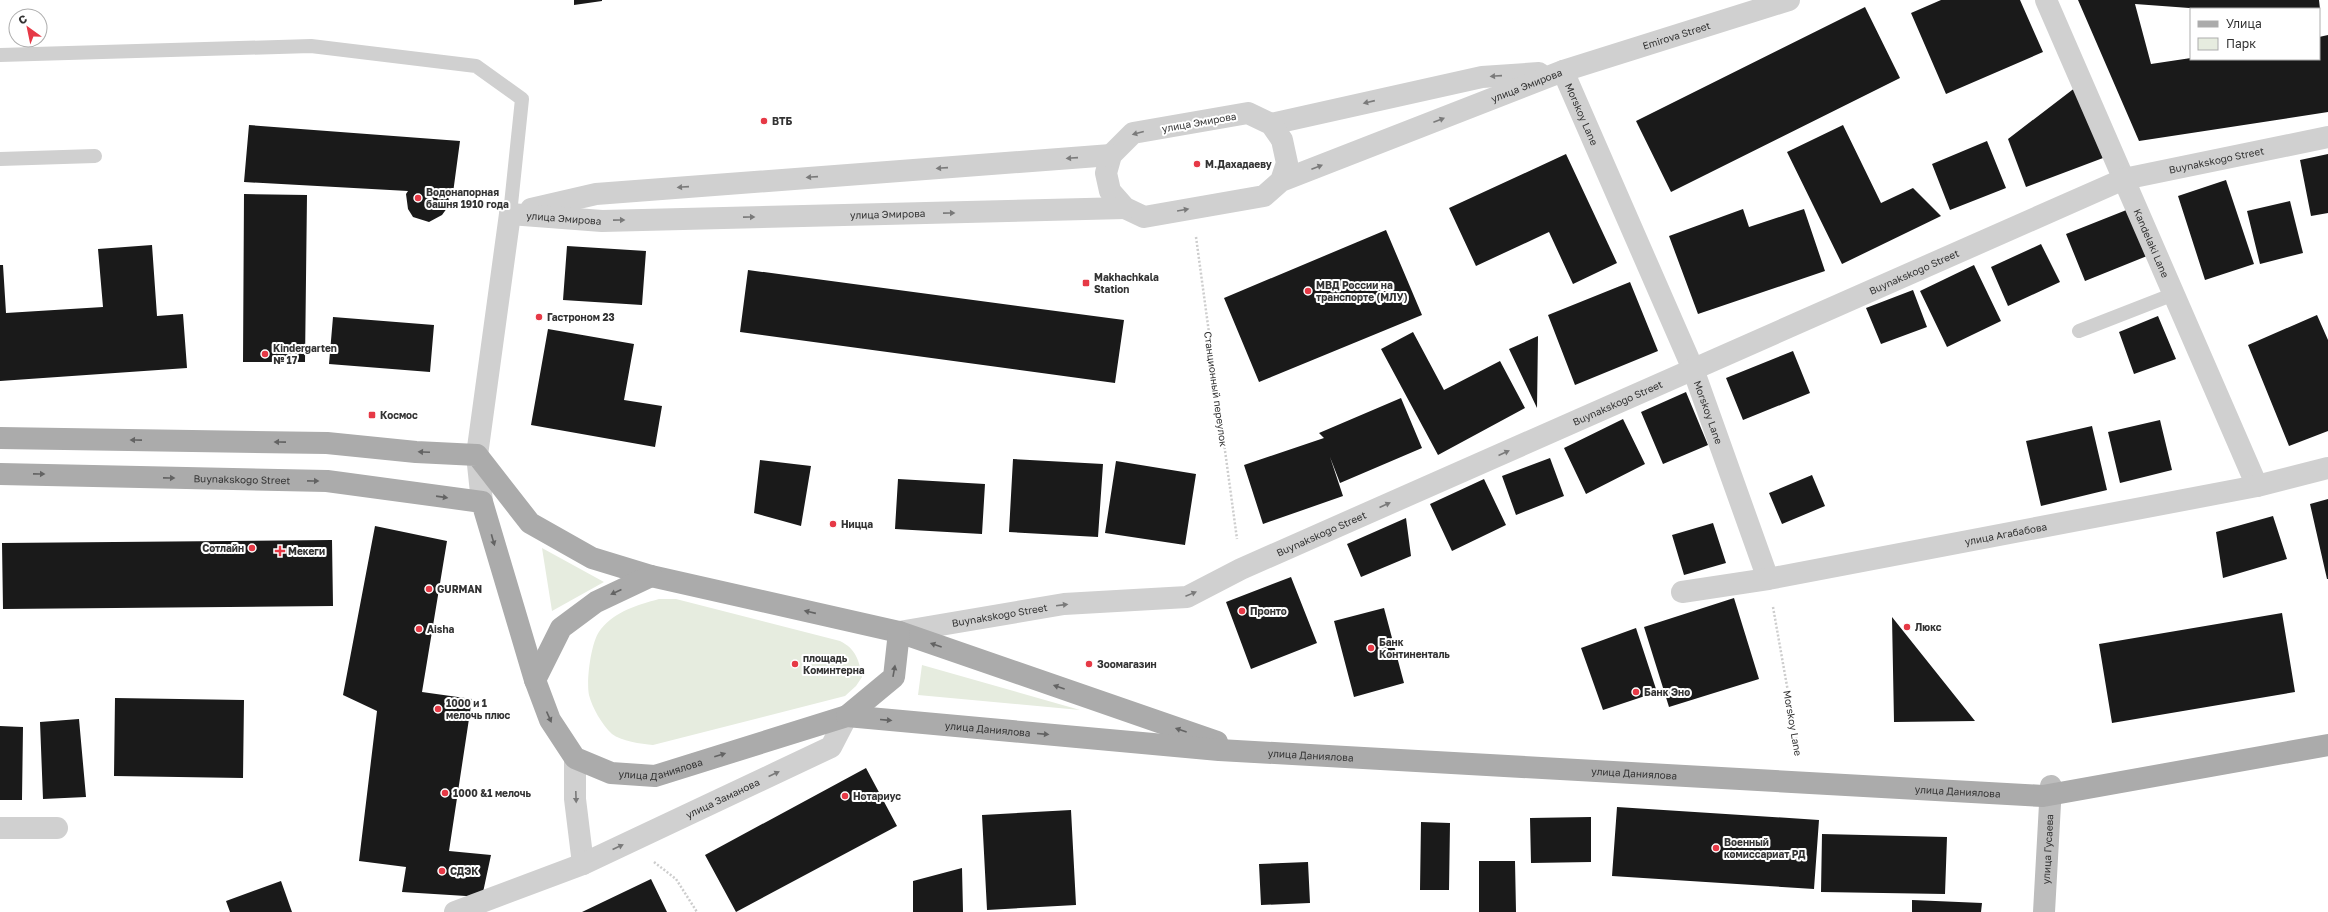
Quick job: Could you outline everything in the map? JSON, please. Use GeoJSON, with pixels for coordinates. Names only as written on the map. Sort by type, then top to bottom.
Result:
{"type":"FeatureCollection","features":[{"type":"Feature","properties":{"kind":"main road"},"geometry":{"type":"LineString","coordinates":[[0,438],[327,443],[416,452],[477,454]]}},
{"type":"Feature","properties":{"kind":"main road","name":"улица Даниялова"},"geometry":{"type":"LineString","coordinates":[[477,454],[530,523],[592,558],[651,576],[899,632],[1219,743],[1801,770],[2047,791],[2328,737]]}},
{"type":"Feature","properties":{"kind":"main road","name":"Buynakskogo Street"},"geometry":{"type":"LineString","coordinates":[[0,474],[327,481],[482,502]]}},
{"type":"Feature","properties":{"kind":"main road"},"geometry":{"type":"LineString","coordinates":[[482,502],[535,680],[550,720],[575,758]]}},
{"type":"Feature","properties":{"kind":"main road"},"geometry":{"type":"LineString","coordinates":[[535,680],[561,628],[596,602],[651,576]]}},
{"type":"Feature","properties":{"kind":"main road"},"geometry":{"type":"LineString","coordinates":[[846,716],[894,677],[899,632]]}},
{"type":"Feature","properties":{"kind":"main road","name":"улица Даниялова"},"geometry":{"type":"LineString","coordinates":[[575,758],[611,773],[655,776],[846,716],[1219,750],[2047,791],[2328,745]]}},
{"type":"Feature","properties":{"kind":"main road","name":"улица Гусаева"},"geometry":{"type":"LineString","coordinates":[[2036,912],[2047,791]]}},
{"type":"Feature","properties":{"kind":"main road","name":"улица Гусаева"},"geometry":{"type":"LineString","coordinates":[[2044,912],[2047,791]]}},
{"type":"Feature","properties":{"kind":"street","name":"Emirova Street"},"geometry":{"type":"LineString","coordinates":[[1563,71],[1789,0]]}},
{"type":"Feature","properties":{"kind":"street","name":"Kandelaki Lane"},"geometry":{"type":"LineString","coordinates":[[2046,0],[2257,486]]}},
{"type":"Feature","properties":{"kind":"street","name":"улица Эмирова"},"geometry":{"type":"LineString","coordinates":[[1563,71],[1281,181],[1264,196],[1144,217],[1125,208],[1110,191],[1106,173],[1110,155],[1133,133],[1248,113],[1271,124],[1482,77],[1563,71]]}},
{"type":"Feature","properties":{"kind":"street","name":"Morskoy Lane"},"geometry":{"type":"LineString","coordinates":[[1563,71],[1693,369],[1768,579]]}},
{"type":"Feature","properties":{"kind":"street"},"geometry":{"type":"LineString","coordinates":[[1271,124],[1282,140],[1286,162],[1281,181]]}},
{"type":"Feature","properties":{"kind":"street","name":"Buynakskogo Street"},"geometry":{"type":"LineString","coordinates":[[899,632],[1064,604],[1187,597],[1241,569],[2124,180],[2328,136]]}},
{"type":"Feature","properties":{"kind":"street","name":"улица Эмирова"},"geometry":{"type":"LineString","coordinates":[[510,214],[596,194],[1110,155]]}},
{"type":"Feature","properties":{"kind":"street","name":"улица Эмирова"},"geometry":{"type":"LineString","coordinates":[[510,214],[602,221],[1125,208]]}},
{"type":"Feature","properties":{"kind":"street"},"geometry":{"type":"LineString","coordinates":[[482,502],[477,454],[510,214]]}},
{"type":"Feature","properties":{"kind":"street","name":"улица Агабабова"},"geometry":{"type":"LineString","coordinates":[[1682,592],[1768,579],[2257,486],[2328,468]]}},
{"type":"Feature","properties":{"kind":"street","name":"улица Заманова"},"geometry":{"type":"LineString","coordinates":[[455,912],[583,864],[831,747],[846,716]]}},
{"type":"Feature","properties":{"kind":"street"},"geometry":{"type":"LineString","coordinates":[[575,758],[575,800],[583,864]]}},
{"type":"Feature","properties":{"kind":"street"},"geometry":{"type":"LineString","coordinates":[[0,828],[57,828]]}},
{"type":"Feature","properties":{"kind":"lane"},"geometry":{"type":"LineString","coordinates":[[0,55],[311,46],[476,66],[522,99],[510,214]]}},
{"type":"Feature","properties":{"kind":"lane"},"geometry":{"type":"LineString","coordinates":[[0,159],[95,156]]}},
{"type":"Feature","properties":{"kind":"lane"},"geometry":{"type":"LineString","coordinates":[[2079,331],[2174,294]]}},
{"type":"Feature","properties":{"kind":"path","name":"Станционный переулок"},"geometry":{"type":"LineString","coordinates":[[1192,208],[1241,569]]}},
{"type":"Feature","properties":{"kind":"path","name":"Morskoy Lane"},"geometry":{"type":"LineString","coordinates":[[1768,579],[1801,770]]}},
{"type":"Feature","properties":{"kind":"path"},"geometry":{"type":"LineString","coordinates":[[629,842],[676,879],[697,912]]}},
{"type":"Feature","properties":{"kind":"green space"},"geometry":{"type":"Polygon","coordinates":[[[542,548],[604,582],[552,611],[542,548]]]}},
{"type":"Feature","properties":{"kind":"green space"},"geometry":{"type":"Polygon","coordinates":[[[659,599],[676,599],[840,641],[853,651],[860,665],[862,677],[856,686],[845,696],[653,745],[621,739],[612,734],[601,721],[590,700],[588,680],[594,642],[601,629],[620,613],[635,606],[659,599]]]}},
{"type":"Feature","properties":{"kind":"green space"},"geometry":{"type":"Polygon","coordinates":[[[922,665],[1080,710],[918,695],[922,665]]]}},
{"type":"Feature","properties":{"kind":"building"},"geometry":{"type":"Polygon","coordinates":[[[574,0],[602,0],[602,1],[574,5],[574,0]]]}},
{"type":"Feature","properties":{"kind":"building"},"geometry":{"type":"Polygon","coordinates":[[[1941,0],[2020,0],[2043,52],[1946,94],[1911,13],[1941,0]]]}},
{"type":"Feature","properties":{"kind":"building"},"geometry":{"type":"Polygon","coordinates":[[[2078,0],[2319,0],[2320,8],[2190,8],[2135,4],[2151,64],[2190,58],[2190,60],[2320,60],[2320,37],[2328,35],[2328,112],[2139,141],[2078,0]]]}},
{"type":"Feature","properties":{"kind":"building"},"geometry":{"type":"Polygon","coordinates":[[[1865,7],[1900,78],[1671,192],[1636,121],[1865,7]]]}},
{"type":"Feature","properties":{"kind":"building"},"geometry":{"type":"Polygon","coordinates":[[[2076,87],[2103,158],[2026,187],[2008,139],[2076,87]]]}},
{"type":"Feature","properties":{"kind":"building"},"geometry":{"type":"Polygon","coordinates":[[[249,125],[460,141],[453,193],[447,193],[450,204],[442,215],[429,222],[413,217],[408,209],[406,194],[408,191],[244,182],[249,125]]]}},
{"type":"Feature","properties":{"kind":"building"},"geometry":{"type":"Polygon","coordinates":[[[1843,125],[1881,203],[1913,188],[1941,216],[1842,264],[1787,152],[1843,125]]]}},
{"type":"Feature","properties":{"kind":"building"},"geometry":{"type":"Polygon","coordinates":[[[1987,141],[2006,188],[1950,210],[1932,164],[1987,141]]]}},
{"type":"Feature","properties":{"kind":"building"},"geometry":{"type":"Polygon","coordinates":[[[1566,154],[1617,263],[1573,284],[1549,232],[1476,266],[1449,208],[1566,154]]]}},
{"type":"Feature","properties":{"kind":"building"},"geometry":{"type":"Polygon","coordinates":[[[2328,154],[2328,213],[2311,216],[2300,160],[2328,154]]]}},
{"type":"Feature","properties":{"kind":"building"},"geometry":{"type":"Polygon","coordinates":[[[2226,180],[2254,264],[2205,280],[2178,196],[2226,180]]]}},
{"type":"Feature","properties":{"kind":"building"},"geometry":{"type":"Polygon","coordinates":[[[244,194],[307,195],[305,362],[243,362],[244,194]]]}},
{"type":"Feature","properties":{"kind":"building"},"geometry":{"type":"Polygon","coordinates":[[[2290,201],[2303,253],[2260,264],[2247,211],[2290,201]]]}},
{"type":"Feature","properties":{"kind":"building"},"geometry":{"type":"Polygon","coordinates":[[[2134,207],[2152,254],[2085,281],[2066,234],[2134,207]]]}},
{"type":"Feature","properties":{"kind":"building"},"geometry":{"type":"Polygon","coordinates":[[[1743,209],[1749,227],[1804,209],[1825,271],[1698,314],[1669,236],[1743,209]]]}},
{"type":"Feature","properties":{"kind":"building"},"geometry":{"type":"Polygon","coordinates":[[[1386,230],[1422,315],[1259,382],[1224,298],[1386,230]]]}},
{"type":"Feature","properties":{"kind":"building"},"geometry":{"type":"Polygon","coordinates":[[[2041,244],[2060,282],[2008,306],[1991,267],[2041,244]]]}},
{"type":"Feature","properties":{"kind":"building"},"geometry":{"type":"Polygon","coordinates":[[[152,245],[157,316],[183,314],[187,368],[0,381],[0,265],[3,265],[6,313],[103,307],[98,249],[152,245]]]}},
{"type":"Feature","properties":{"kind":"building"},"geometry":{"type":"Polygon","coordinates":[[[567,246],[646,251],[642,305],[563,300],[567,246]]]}},
{"type":"Feature","properties":{"kind":"building"},"geometry":{"type":"Polygon","coordinates":[[[1974,265],[2001,321],[1947,347],[1920,291],[1974,265]]]}},
{"type":"Feature","properties":{"kind":"building"},"geometry":{"type":"Polygon","coordinates":[[[748,270],[1124,320],[1115,383],[740,332],[748,270]]]}},
{"type":"Feature","properties":{"kind":"building"},"geometry":{"type":"Polygon","coordinates":[[[1630,282],[1658,351],[1575,385],[1548,315],[1630,282]]]}},
{"type":"Feature","properties":{"kind":"building"},"geometry":{"type":"Polygon","coordinates":[[[1913,290],[1927,327],[1881,344],[1866,308],[1913,290]]]}},
{"type":"Feature","properties":{"kind":"building"},"geometry":{"type":"Polygon","coordinates":[[[2317,315],[2328,340],[2328,431],[2289,446],[2248,345],[2317,315]]]}},
{"type":"Feature","properties":{"kind":"building"},"geometry":{"type":"Polygon","coordinates":[[[2158,316],[2176,359],[2134,374],[2119,332],[2158,316]]]}},
{"type":"Feature","properties":{"kind":"building"},"geometry":{"type":"Polygon","coordinates":[[[333,317],[434,325],[430,372],[329,364],[333,317]]]}},
{"type":"Feature","properties":{"kind":"building"},"geometry":{"type":"Polygon","coordinates":[[[548,329],[634,344],[624,400],[662,406],[655,447],[531,425],[548,329]]]}},
{"type":"Feature","properties":{"kind":"building"},"geometry":{"type":"Polygon","coordinates":[[[1413,332],[1444,390],[1500,361],[1525,408],[1438,455],[1381,349],[1413,332]]]}},
{"type":"Feature","properties":{"kind":"building"},"geometry":{"type":"Polygon","coordinates":[[[1538,336],[1537,408],[1509,349],[1538,336]]]}},
{"type":"Feature","properties":{"kind":"building"},"geometry":{"type":"Polygon","coordinates":[[[1793,351],[1810,393],[1743,420],[1726,378],[1793,351]]]}},
{"type":"Feature","properties":{"kind":"building"},"geometry":{"type":"Polygon","coordinates":[[[1686,392],[1708,445],[1663,464],[1641,412],[1686,392]]]}},
{"type":"Feature","properties":{"kind":"building"},"geometry":{"type":"Polygon","coordinates":[[[1401,398],[1422,448],[1340,483],[1330,457],[1343,496],[1263,524],[1244,465],[1324,438],[1319,433],[1401,398]]]}},
{"type":"Feature","properties":{"kind":"building"},"geometry":{"type":"Polygon","coordinates":[[[1623,419],[1645,464],[1586,494],[1564,448],[1623,419]]]}},
{"type":"Feature","properties":{"kind":"building"},"geometry":{"type":"Polygon","coordinates":[[[2160,420],[2172,470],[2120,483],[2108,432],[2160,420]]]}},
{"type":"Feature","properties":{"kind":"building"},"geometry":{"type":"Polygon","coordinates":[[[2092,426],[2107,490],[2041,506],[2026,441],[2092,426]]]}},
{"type":"Feature","properties":{"kind":"building"},"geometry":{"type":"Polygon","coordinates":[[[1550,458],[1564,496],[1516,515],[1502,476],[1550,458]]]}},
{"type":"Feature","properties":{"kind":"building"},"geometry":{"type":"Polygon","coordinates":[[[1013,459],[1103,464],[1098,537],[1009,532],[1013,459]]]}},
{"type":"Feature","properties":{"kind":"building"},"geometry":{"type":"Polygon","coordinates":[[[760,460],[811,466],[801,526],[754,513],[760,460]]]}},
{"type":"Feature","properties":{"kind":"building"},"geometry":{"type":"Polygon","coordinates":[[[1116,461],[1196,474],[1185,545],[1105,533],[1116,461]]]}},
{"type":"Feature","properties":{"kind":"building"},"geometry":{"type":"Polygon","coordinates":[[[1812,475],[1825,506],[1782,524],[1769,493],[1812,475]]]}},
{"type":"Feature","properties":{"kind":"building"},"geometry":{"type":"Polygon","coordinates":[[[898,479],[985,484],[982,534],[895,529],[898,479]]]}},
{"type":"Feature","properties":{"kind":"building"},"geometry":{"type":"Polygon","coordinates":[[[1484,479],[1506,525],[1452,551],[1430,504],[1484,479]]]}},
{"type":"Feature","properties":{"kind":"building"},"geometry":{"type":"Polygon","coordinates":[[[2328,499],[2328,579],[2327,579],[2310,504],[2328,499]]]}},
{"type":"Feature","properties":{"kind":"building"},"geometry":{"type":"Polygon","coordinates":[[[2273,516],[2287,559],[2223,578],[2216,532],[2273,516]]]}},
{"type":"Feature","properties":{"kind":"building"},"geometry":{"type":"Polygon","coordinates":[[[1406,518],[1411,556],[1361,577],[1347,544],[1406,518]]]}},
{"type":"Feature","properties":{"kind":"building"},"geometry":{"type":"Polygon","coordinates":[[[1713,523],[1726,563],[1684,575],[1672,535],[1713,523]]]}},
{"type":"Feature","properties":{"kind":"building"},"geometry":{"type":"Polygon","coordinates":[[[375,526],[447,541],[422,692],[472,699],[449,851],[491,855],[482,897],[402,892],[406,867],[359,861],[377,711],[343,695],[375,526]]]}},
{"type":"Feature","properties":{"kind":"building"},"geometry":{"type":"Polygon","coordinates":[[[332,540],[333,606],[3,609],[2,543],[332,540]]]}},
{"type":"Feature","properties":{"kind":"building"},"geometry":{"type":"Polygon","coordinates":[[[1291,577],[1317,643],[1251,669],[1226,602],[1291,577]]]}},
{"type":"Feature","properties":{"kind":"building"},"geometry":{"type":"Polygon","coordinates":[[[1734,598],[1759,679],[1669,707],[1644,627],[1734,598]]]}},
{"type":"Feature","properties":{"kind":"building"},"geometry":{"type":"Polygon","coordinates":[[[1384,608],[1404,683],[1354,697],[1334,621],[1384,608]]]}},
{"type":"Feature","properties":{"kind":"building"},"geometry":{"type":"Polygon","coordinates":[[[2282,613],[2295,692],[2112,723],[2099,644],[2282,613]]]}},
{"type":"Feature","properties":{"kind":"building"},"geometry":{"type":"Polygon","coordinates":[[[1892,617],[1975,721],[1894,722],[1892,617]]]}},
{"type":"Feature","properties":{"kind":"building"},"geometry":{"type":"Polygon","coordinates":[[[1636,628],[1657,692],[1603,710],[1581,648],[1636,628]]]}},
{"type":"Feature","properties":{"kind":"building"},"geometry":{"type":"Polygon","coordinates":[[[115,698],[244,700],[243,778],[114,776],[115,698]]]}},
{"type":"Feature","properties":{"kind":"building"},"geometry":{"type":"Polygon","coordinates":[[[79,719],[86,797],[43,799],[40,722],[79,719]]]}},
{"type":"Feature","properties":{"kind":"building"},"geometry":{"type":"Polygon","coordinates":[[[0,726],[23,727],[22,800],[0,800],[0,726]]]}},
{"type":"Feature","properties":{"kind":"building"},"geometry":{"type":"Polygon","coordinates":[[[866,768],[897,826],[736,912],[705,855],[866,768]]]}},
{"type":"Feature","properties":{"kind":"building","name":"Военный комиссариат РД"},"geometry":{"type":"Polygon","coordinates":[[[1617,807],[1819,820],[1814,889],[1612,876],[1617,807]]]}},
{"type":"Feature","properties":{"kind":"building"},"geometry":{"type":"Polygon","coordinates":[[[1071,810],[1076,905],[987,910],[982,815],[1071,810]]]}},
{"type":"Feature","properties":{"kind":"building"},"geometry":{"type":"Polygon","coordinates":[[[1591,817],[1591,862],[1531,863],[1530,818],[1591,817]]]}},
{"type":"Feature","properties":{"kind":"building"},"geometry":{"type":"Polygon","coordinates":[[[1421,822],[1450,823],[1449,890],[1420,890],[1421,822]]]}},
{"type":"Feature","properties":{"kind":"building"},"geometry":{"type":"Polygon","coordinates":[[[1822,834],[1947,837],[1945,894],[1821,892],[1822,834]]]}},
{"type":"Feature","properties":{"kind":"building"},"geometry":{"type":"Polygon","coordinates":[[[1479,861],[1515,861],[1516,912],[1479,912],[1479,861]]]}},
{"type":"Feature","properties":{"kind":"building"},"geometry":{"type":"Polygon","coordinates":[[[1308,862],[1310,903],[1261,905],[1259,864],[1308,862]]]}},
{"type":"Feature","properties":{"kind":"building"},"geometry":{"type":"Polygon","coordinates":[[[962,868],[963,912],[913,912],[913,881],[962,868]]]}},
{"type":"Feature","properties":{"kind":"building"},"geometry":{"type":"Polygon","coordinates":[[[651,879],[667,912],[582,912],[651,879]]]}},
{"type":"Feature","properties":{"kind":"building"},"geometry":{"type":"Polygon","coordinates":[[[281,881],[292,912],[230,912],[226,901],[281,881]]]}},
{"type":"Feature","properties":{"kind":"building"},"geometry":{"type":"Polygon","coordinates":[[[1912,900],[1982,903],[1981,912],[1912,912],[1912,900]]]}},
{"type":"Feature","properties":{"kind":"place","name":"ВТБ"},"geometry":{"type":"Point","coordinates":[764,121]}},
{"type":"Feature","properties":{"kind":"place","name":"М.Дахадаеву"},"geometry":{"type":"Point","coordinates":[1197,164]}},
{"type":"Feature","properties":{"kind":"place","name":"Водонапорная башня 1910 года"},"geometry":{"type":"Point","coordinates":[418,198]}},
{"type":"Feature","properties":{"kind":"place","name":"Makhachkala Station"},"geometry":{"type":"Point","coordinates":[1086,283]}},
{"type":"Feature","properties":{"kind":"place","name":"МВД России на транспорте (МЛУ)"},"geometry":{"type":"Point","coordinates":[1308,291]}},
{"type":"Feature","properties":{"kind":"place","name":"Гастроном 23"},"geometry":{"type":"Point","coordinates":[539,317]}},
{"type":"Feature","properties":{"kind":"place","name":"Kindergarten № 17"},"geometry":{"type":"Point","coordinates":[265,354]}},
{"type":"Feature","properties":{"kind":"place","name":"Космос"},"geometry":{"type":"Point","coordinates":[372,415]}},
{"type":"Feature","properties":{"kind":"place","name":"Ницца"},"geometry":{"type":"Point","coordinates":[833,524]}},
{"type":"Feature","properties":{"kind":"place","name":"Сотлайн"},"geometry":{"type":"Point","coordinates":[252,548]}},
{"type":"Feature","properties":{"kind":"place","name":"Мекеги"},"geometry":{"type":"Point","coordinates":[280,551]}},
{"type":"Feature","properties":{"kind":"place","name":"GURMAN"},"geometry":{"type":"Point","coordinates":[429,589]}},
{"type":"Feature","properties":{"kind":"place","name":"Пронто"},"geometry":{"type":"Point","coordinates":[1242,611]}},
{"type":"Feature","properties":{"kind":"place","name":"Люкс"},"geometry":{"type":"Point","coordinates":[1907,627]}},
{"type":"Feature","properties":{"kind":"place","name":"Aisha"},"geometry":{"type":"Point","coordinates":[419,629]}},
{"type":"Feature","properties":{"kind":"place","name":"Банк Континенталь"},"geometry":{"type":"Point","coordinates":[1371,648]}},
{"type":"Feature","properties":{"kind":"place","name":"площадь Коминтерна"},"geometry":{"type":"Point","coordinates":[795,664]}},
{"type":"Feature","properties":{"kind":"place","name":"Зоомагазин"},"geometry":{"type":"Point","coordinates":[1089,664]}},
{"type":"Feature","properties":{"kind":"place","name":"Банк Эно"},"geometry":{"type":"Point","coordinates":[1636,692]}},
{"type":"Feature","properties":{"kind":"place","name":"1000 и 1 мелочь плюс"},"geometry":{"type":"Point","coordinates":[438,709]}},
{"type":"Feature","properties":{"kind":"place","name":"1000 &1 мелочь"},"geometry":{"type":"Point","coordinates":[445,793]}},
{"type":"Feature","properties":{"kind":"place","name":"Нотариус"},"geometry":{"type":"Point","coordinates":[845,796]}},
{"type":"Feature","properties":{"kind":"place","name":"Военный комиссариат РД"},"geometry":{"type":"Point","coordinates":[1716,848]}},
{"type":"Feature","properties":{"kind":"place","name":"СДЭК"},"geometry":{"type":"Point","coordinates":[442,871]}}]}
